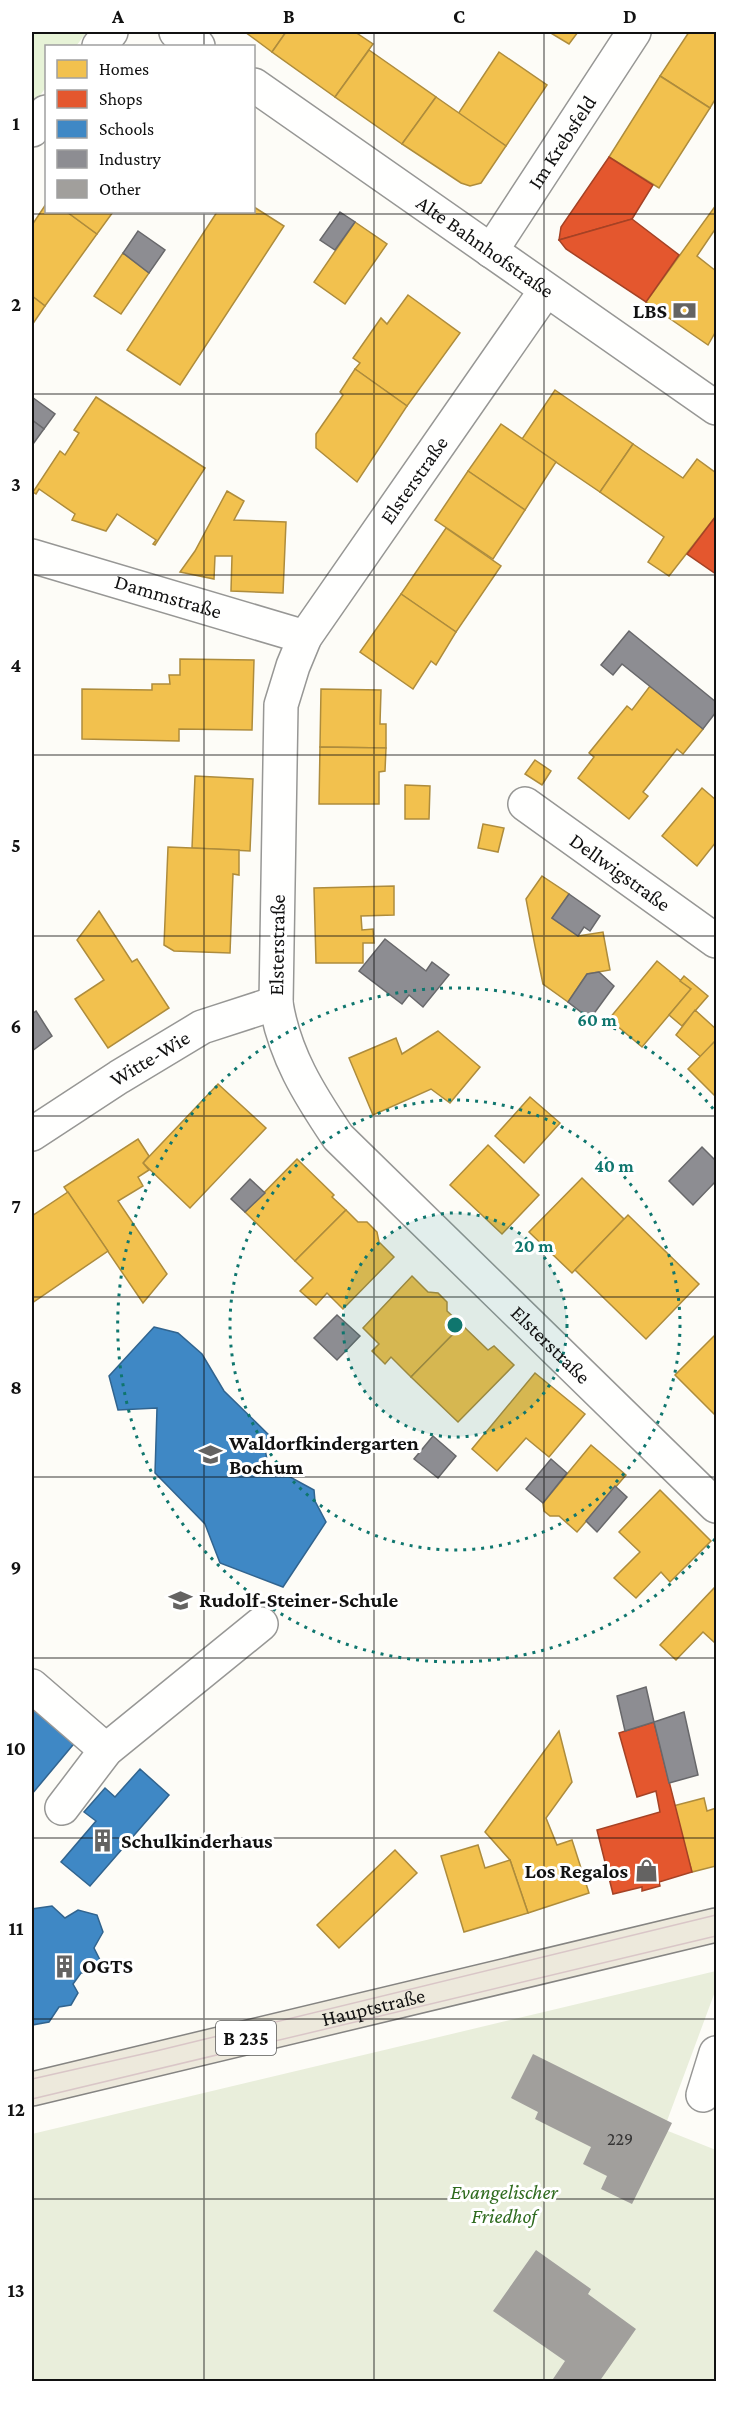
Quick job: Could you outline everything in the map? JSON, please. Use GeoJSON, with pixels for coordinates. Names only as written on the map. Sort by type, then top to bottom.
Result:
{"type":"FeatureCollection","features":[{"type":"Feature","properties":{"kind":"main road","name":"Hauptstraße"},"geometry":{"type":"LineString","coordinates":[[32,2089],[717,1925]]}},
{"type":"Feature","properties":{"kind":"street"},"geometry":{"type":"LineString","coordinates":[[100,45],[111,32]]}},
{"type":"Feature","properties":{"kind":"street"},"geometry":{"type":"LineString","coordinates":[[176,32],[196,45]]}},
{"type":"Feature","properties":{"kind":"street","name":"Im Krebsfeld"},"geometry":{"type":"LineString","coordinates":[[491,251],[634,32]]}},
{"type":"Feature","properties":{"kind":"street","name":"Alte Bahnhofstraße"},"geometry":{"type":"LineString","coordinates":[[255,87],[717,408]]}},
{"type":"Feature","properties":{"kind":"street"},"geometry":{"type":"LineString","coordinates":[[32,130],[45,113]]}},
{"type":"Feature","properties":{"kind":"street","name":"Elsterstraße"},"geometry":{"type":"LineString","coordinates":[[546,290],[306,637],[293,666],[281,705],[276,1003],[280,1029],[291,1059],[311,1096],[338,1137],[717,1506]]}},
{"type":"Feature","properties":{"kind":"street","name":"Dammstraße"},"geometry":{"type":"LineString","coordinates":[[32,556],[306,637]]}},
{"type":"Feature","properties":{"kind":"street","name":"Dellwigstraße"},"geometry":{"type":"LineString","coordinates":[[525,804],[717,940]]}},
{"type":"Feature","properties":{"kind":"street","name":"Witte-Wie"},"geometry":{"type":"LineString","coordinates":[[32,1134],[119,1077],[202,1028],[276,1003]]}},
{"type":"Feature","properties":{"kind":"street"},"geometry":{"type":"LineString","coordinates":[[62,1808],[106,1750],[261,1624]]}},
{"type":"Feature","properties":{"kind":"street"},"geometry":{"type":"LineString","coordinates":[[32,1686],[106,1750]]}},
{"type":"Feature","properties":{"kind":"street"},"geometry":{"type":"LineString","coordinates":[[703,2095],[717,2053]]}},
{"type":"Feature","properties":{"kind":"green space"},"geometry":{"type":"Polygon","coordinates":[[[32,32],[87,32],[77,45],[45,45],[45,88],[32,107],[32,32]]]}},
{"type":"Feature","properties":{"kind":"green space","name":"Evangelischer Friedhof"},"geometry":{"type":"Polygon","coordinates":[[[716,1971],[716,1989],[667,2121],[668,2131],[716,2150],[716,2381],[32,2381],[32,2134],[716,1971]]]}},
{"type":"Feature","properties":{"kind":"building: Homes"},"geometry":{"type":"Polygon","coordinates":[[[245,32],[286,32],[272,52],[245,32]]]}},
{"type":"Feature","properties":{"kind":"building: Homes"},"geometry":{"type":"Polygon","coordinates":[[[286,32],[355,32],[373,44],[335,97],[272,52],[286,32]]]}},
{"type":"Feature","properties":{"kind":"building: Homes"},"geometry":{"type":"Polygon","coordinates":[[[549,32],[578,32],[569,44],[549,32]]]}},
{"type":"Feature","properties":{"kind":"building: Homes"},"geometry":{"type":"Polygon","coordinates":[[[689,32],[716,32],[716,98],[710,108],[660,76],[689,32]]]}},
{"type":"Feature","properties":{"kind":"building: Homes"},"geometry":{"type":"Polygon","coordinates":[[[369,50],[436,97],[402,144],[335,97],[369,50]]]}},
{"type":"Feature","properties":{"kind":"building: Homes"},"geometry":{"type":"Polygon","coordinates":[[[499,52],[547,85],[506,146],[458,114],[499,52]]]}},
{"type":"Feature","properties":{"kind":"building: Homes"},"geometry":{"type":"Polygon","coordinates":[[[660,76],[710,108],[659,188],[609,157],[660,76]]]}},
{"type":"Feature","properties":{"kind":"building: Homes"},"geometry":{"type":"Polygon","coordinates":[[[436,97],[506,146],[481,183],[470,186],[461,183],[402,144],[436,97]]]}},
{"type":"Feature","properties":{"kind":"building: Homes"},"geometry":{"type":"Polygon","coordinates":[[[716,205],[716,228],[697,256],[716,271],[716,331],[708,345],[646,302],[716,205]]]}},
{"type":"Feature","properties":{"kind":"building: Homes"},"geometry":{"type":"Polygon","coordinates":[[[45,206],[45,213],[68,213],[97,234],[45,306],[32,296],[32,225],[45,206]]]}},
{"type":"Feature","properties":{"kind":"building: Homes"},"geometry":{"type":"Polygon","coordinates":[[[255,208],[284,226],[180,385],[127,350],[216,213],[255,213],[255,208]]]}},
{"type":"Feature","properties":{"kind":"building: Homes"},"geometry":{"type":"Polygon","coordinates":[[[68,213],[112,213],[97,234],[68,213]]]}},
{"type":"Feature","properties":{"kind":"building: Homes"},"geometry":{"type":"Polygon","coordinates":[[[355,222],[387,244],[345,304],[314,282],[355,222]]]}},
{"type":"Feature","properties":{"kind":"building: Homes"},"geometry":{"type":"Polygon","coordinates":[[[123,253],[149,273],[121,314],[94,296],[123,253]]]}},
{"type":"Feature","properties":{"kind":"building: Homes"},"geometry":{"type":"Polygon","coordinates":[[[408,295],[460,333],[407,406],[355,369],[360,363],[353,358],[381,318],[387,324],[408,295]]]}},
{"type":"Feature","properties":{"kind":"building: Homes"},"geometry":{"type":"Polygon","coordinates":[[[32,296],[45,306],[32,325],[32,296]]]}},
{"type":"Feature","properties":{"kind":"building: Homes"},"geometry":{"type":"Polygon","coordinates":[[[355,369],[407,406],[357,482],[316,448],[316,434],[343,395],[340,392],[355,369]]]}},
{"type":"Feature","properties":{"kind":"building: Homes"},"geometry":{"type":"Polygon","coordinates":[[[555,390],[633,444],[600,492],[522,439],[555,390]]]}},
{"type":"Feature","properties":{"kind":"building: Homes"},"geometry":{"type":"Polygon","coordinates":[[[96,397],[205,468],[155,545],[153,544],[156,540],[117,514],[106,531],[72,520],[75,514],[39,489],[36,494],[33,492],[60,451],[65,455],[79,433],[74,430],[96,397]]]}},
{"type":"Feature","properties":{"kind":"building: Homes"},"geometry":{"type":"Polygon","coordinates":[[[501,424],[556,462],[525,510],[468,471],[501,424]]]}},
{"type":"Feature","properties":{"kind":"building: Homes"},"geometry":{"type":"Polygon","coordinates":[[[633,444],[683,478],[697,459],[716,473],[716,516],[669,576],[648,562],[664,537],[600,492],[633,444]]]}},
{"type":"Feature","properties":{"kind":"building: Homes"},"geometry":{"type":"Polygon","coordinates":[[[468,471],[525,510],[493,559],[435,520],[468,471]]]}},
{"type":"Feature","properties":{"kind":"building: Homes"},"geometry":{"type":"Polygon","coordinates":[[[227,491],[244,501],[234,520],[286,522],[283,593],[231,591],[232,556],[215,556],[214,579],[180,572],[195,551],[227,491]]]}},
{"type":"Feature","properties":{"kind":"building: Homes"},"geometry":{"type":"Polygon","coordinates":[[[446,528],[501,566],[456,632],[401,594],[446,528]]]}},
{"type":"Feature","properties":{"kind":"building: Homes"},"geometry":{"type":"Polygon","coordinates":[[[401,594],[456,632],[436,665],[431,661],[413,689],[360,652],[401,594]]]}},
{"type":"Feature","properties":{"kind":"building: Homes"},"geometry":{"type":"Polygon","coordinates":[[[180,659],[254,660],[252,730],[179,729],[179,741],[82,739],[82,689],[152,690],[152,684],[170,684],[169,675],[180,675],[180,659]]]}},
{"type":"Feature","properties":{"kind":"building: Homes"},"geometry":{"type":"Polygon","coordinates":[[[650,686],[703,729],[683,754],[677,749],[643,792],[648,796],[629,819],[578,778],[594,757],[589,753],[627,706],[632,710],[650,686]]]}},
{"type":"Feature","properties":{"kind":"building: Homes"},"geometry":{"type":"Polygon","coordinates":[[[321,689],[381,690],[380,724],[386,724],[386,748],[320,747],[321,689]]]}},
{"type":"Feature","properties":{"kind":"building: Homes"},"geometry":{"type":"Polygon","coordinates":[[[320,747],[386,748],[385,771],[379,772],[379,804],[319,804],[320,747]]]}},
{"type":"Feature","properties":{"kind":"building: Homes"},"geometry":{"type":"Polygon","coordinates":[[[535,760],[551,771],[542,785],[525,774],[535,760]]]}},
{"type":"Feature","properties":{"kind":"building: Homes"},"geometry":{"type":"Polygon","coordinates":[[[195,776],[253,779],[250,851],[192,848],[195,776]]]}},
{"type":"Feature","properties":{"kind":"building: Homes"},"geometry":{"type":"Polygon","coordinates":[[[405,785],[430,786],[429,819],[405,819],[405,785]]]}},
{"type":"Feature","properties":{"kind":"building: Homes"},"geometry":{"type":"Polygon","coordinates":[[[702,788],[716,800],[716,842],[697,866],[662,836],[702,788]]]}},
{"type":"Feature","properties":{"kind":"building: Homes"},"geometry":{"type":"Polygon","coordinates":[[[483,824],[504,828],[498,852],[478,848],[483,824]]]}},
{"type":"Feature","properties":{"kind":"building: Homes"},"geometry":{"type":"Polygon","coordinates":[[[168,847],[239,850],[239,875],[233,874],[230,953],[174,951],[164,945],[168,847]]]}},
{"type":"Feature","properties":{"kind":"building: Homes"},"geometry":{"type":"Polygon","coordinates":[[[542,876],[569,894],[552,918],[578,936],[603,932],[610,970],[587,974],[568,1002],[543,984],[535,946],[526,899],[542,876]]]}},
{"type":"Feature","properties":{"kind":"building: Homes"},"geometry":{"type":"Polygon","coordinates":[[[394,886],[394,915],[361,916],[362,930],[373,929],[374,943],[363,943],[363,963],[316,963],[314,888],[394,886]]]}},
{"type":"Feature","properties":{"kind":"building: Homes"},"geometry":{"type":"Polygon","coordinates":[[[99,911],[132,962],[137,959],[169,1008],[108,1048],[75,999],[104,980],[77,940],[99,911]]]}},
{"type":"Feature","properties":{"kind":"building: Homes"},"geometry":{"type":"Polygon","coordinates":[[[657,961],[691,989],[642,1047],[609,1019],[657,961]]]}},
{"type":"Feature","properties":{"kind":"building: Homes"},"geometry":{"type":"Polygon","coordinates":[[[684,976],[708,996],[682,1026],[669,1015],[691,989],[680,981],[684,976]]]}},
{"type":"Feature","properties":{"kind":"building: Homes"},"geometry":{"type":"Polygon","coordinates":[[[695,1010],[716,1029],[716,1040],[701,1057],[676,1035],[695,1010]]]}},
{"type":"Feature","properties":{"kind":"building: Homes"},"geometry":{"type":"Polygon","coordinates":[[[438,1031],[480,1067],[450,1103],[431,1089],[373,1115],[349,1058],[396,1038],[402,1054],[438,1031]]]}},
{"type":"Feature","properties":{"kind":"building: Homes"},"geometry":{"type":"Polygon","coordinates":[[[716,1040],[716,1097],[688,1069],[716,1040]]]}},
{"type":"Feature","properties":{"kind":"building: Homes"},"geometry":{"type":"Polygon","coordinates":[[[218,1084],[266,1128],[190,1208],[143,1163],[218,1084]]]}},
{"type":"Feature","properties":{"kind":"building: Homes"},"geometry":{"type":"Polygon","coordinates":[[[530,1097],[560,1123],[524,1163],[495,1136],[530,1097]]]}},
{"type":"Feature","properties":{"kind":"building: Homes"},"geometry":{"type":"Polygon","coordinates":[[[138,1139],[149,1156],[143,1163],[149,1170],[138,1177],[143,1186],[118,1201],[167,1274],[143,1303],[64,1187],[138,1139]]]}},
{"type":"Feature","properties":{"kind":"building: Homes"},"geometry":{"type":"Polygon","coordinates":[[[488,1145],[539,1195],[502,1234],[450,1185],[488,1145]]]}},
{"type":"Feature","properties":{"kind":"building: Homes"},"geometry":{"type":"Polygon","coordinates":[[[297,1159],[346,1210],[295,1261],[245,1212],[297,1159]]]}},
{"type":"Feature","properties":{"kind":"building: Homes"},"geometry":{"type":"Polygon","coordinates":[[[582,1178],[624,1219],[572,1273],[529,1232],[582,1178]]]}},
{"type":"Feature","properties":{"kind":"building: Homes"},"geometry":{"type":"Polygon","coordinates":[[[68,1192],[108,1251],[32,1303],[32,1216],[68,1192]]]}},
{"type":"Feature","properties":{"kind":"building: Homes"},"geometry":{"type":"Polygon","coordinates":[[[346,1210],[358,1222],[367,1222],[377,1232],[379,1242],[394,1257],[343,1309],[327,1293],[316,1305],[300,1291],[313,1278],[295,1261],[346,1210]]]}},
{"type":"Feature","properties":{"kind":"building: Homes"},"geometry":{"type":"Polygon","coordinates":[[[628,1215],[699,1284],[646,1339],[575,1270],[628,1215]]]}},
{"type":"Feature","properties":{"kind":"building: Homes"},"geometry":{"type":"Polygon","coordinates":[[[412,1276],[428,1292],[438,1293],[447,1302],[447,1311],[462,1325],[411,1377],[391,1357],[385,1364],[372,1351],[379,1344],[363,1328],[412,1276]]]}},
{"type":"Feature","properties":{"kind":"building: Homes"},"geometry":{"type":"Polygon","coordinates":[[[462,1325],[488,1350],[494,1346],[514,1365],[458,1422],[411,1377],[462,1325]]]}},
{"type":"Feature","properties":{"kind":"building: Homes"},"geometry":{"type":"Polygon","coordinates":[[[716,1334],[716,1416],[675,1375],[716,1334]]]}},
{"type":"Feature","properties":{"kind":"building: Homes"},"geometry":{"type":"Polygon","coordinates":[[[535,1373],[585,1414],[549,1457],[526,1438],[497,1471],[472,1449],[535,1373]]]}},
{"type":"Feature","properties":{"kind":"building: Homes"},"geometry":{"type":"Polygon","coordinates":[[[591,1445],[626,1475],[577,1532],[559,1516],[550,1516],[544,1511],[543,1503],[591,1445]]]}},
{"type":"Feature","properties":{"kind":"building: Homes"},"geometry":{"type":"Polygon","coordinates":[[[660,1490],[711,1541],[670,1582],[661,1572],[636,1598],[614,1578],[640,1552],[619,1532],[660,1490]]]}},
{"type":"Feature","properties":{"kind":"building: Homes"},"geometry":{"type":"Polygon","coordinates":[[[716,1586],[716,1642],[703,1632],[676,1660],[660,1645],[716,1586]]]}},
{"type":"Feature","properties":{"kind":"building: Homes"},"geometry":{"type":"Polygon","coordinates":[[[559,1731],[572,1782],[546,1818],[557,1845],[572,1840],[589,1893],[528,1913],[510,1860],[485,1832],[559,1731]]]}},
{"type":"Feature","properties":{"kind":"building: Homes"},"geometry":{"type":"Polygon","coordinates":[[[704,1798],[707,1811],[716,1808],[716,1866],[692,1872],[673,1806],[704,1798]]]}},
{"type":"Feature","properties":{"kind":"building: Homes"},"geometry":{"type":"Polygon","coordinates":[[[478,1845],[485,1868],[510,1860],[528,1913],[464,1932],[441,1856],[478,1845]]]}},
{"type":"Feature","properties":{"kind":"building: Homes"},"geometry":{"type":"Polygon","coordinates":[[[395,1850],[417,1873],[339,1948],[317,1925],[395,1850]]]}},
{"type":"Feature","properties":{"kind":"building: Shops"},"geometry":{"type":"Polygon","coordinates":[[[609,157],[653,185],[632,219],[559,240],[561,227],[609,157]]]}},
{"type":"Feature","properties":{"kind":"building: Shops"},"geometry":{"type":"Polygon","coordinates":[[[632,219],[679,255],[646,302],[566,249],[559,240],[632,219]]]}},
{"type":"Feature","properties":{"kind":"building: Shops"},"geometry":{"type":"Polygon","coordinates":[[[716,516],[716,574],[687,554],[716,516]]]}},
{"type":"Feature","properties":{"kind":"building: Shops"},"geometry":{"type":"Polygon","coordinates":[[[654,1722],[692,1872],[659,1882],[660,1886],[642,1891],[642,1887],[613,1894],[597,1830],[660,1812],[656,1791],[637,1797],[619,1733],[654,1722]]]}},
{"type":"Feature","properties":{"kind":"building: Schools","name":"Waldorfkindergarten Bochum"},"geometry":{"type":"Polygon","coordinates":[[[154,1327],[178,1333],[202,1354],[224,1391],[270,1436],[264,1444],[268,1465],[314,1490],[315,1501],[326,1522],[283,1587],[220,1563],[205,1524],[155,1473],[157,1408],[118,1410],[109,1376],[154,1327]]]}},
{"type":"Feature","properties":{"kind":"building: Schools"},"geometry":{"type":"Polygon","coordinates":[[[32,1701],[77,1740],[32,1794],[32,1701]]]}},
{"type":"Feature","properties":{"kind":"building: Schools","name":"Schulkinderhaus"},"geometry":{"type":"Polygon","coordinates":[[[140,1769],[169,1795],[90,1886],[61,1862],[96,1821],[84,1812],[105,1788],[115,1797],[140,1769]]]}},
{"type":"Feature","properties":{"kind":"building: Schools","name":"OGTS"},"geometry":{"type":"Polygon","coordinates":[[[52,1906],[65,1918],[78,1910],[97,1915],[103,1932],[94,1948],[100,1960],[92,1972],[81,1973],[73,1984],[78,1993],[71,2005],[59,2007],[49,2022],[32,2025],[32,1909],[52,1906]]]}},
{"type":"Feature","properties":{"kind":"building: Industry"},"geometry":{"type":"Polygon","coordinates":[[[340,212],[355,222],[335,250],[320,240],[340,212]]]}},
{"type":"Feature","properties":{"kind":"building: Industry"},"geometry":{"type":"Polygon","coordinates":[[[138,231],[165,250],[149,273],[123,253],[138,231]]]}},
{"type":"Feature","properties":{"kind":"building: Industry"},"geometry":{"type":"Polygon","coordinates":[[[32,397],[55,414],[44,429],[32,420],[32,397]]]}},
{"type":"Feature","properties":{"kind":"building: Industry"},"geometry":{"type":"Polygon","coordinates":[[[32,420],[44,429],[33,444],[32,443],[32,420]]]}},
{"type":"Feature","properties":{"kind":"building: Industry"},"geometry":{"type":"Polygon","coordinates":[[[629,631],[716,702],[716,712],[703,729],[622,664],[613,675],[601,665],[629,631]]]}},
{"type":"Feature","properties":{"kind":"building: Industry"},"geometry":{"type":"Polygon","coordinates":[[[569,894],[600,916],[590,931],[584,927],[578,936],[552,918],[569,894]]]}},
{"type":"Feature","properties":{"kind":"building: Industry"},"geometry":{"type":"Polygon","coordinates":[[[385,939],[426,971],[432,962],[449,975],[423,1007],[409,995],[402,1004],[359,971],[385,939]]]}},
{"type":"Feature","properties":{"kind":"building: Industry"},"geometry":{"type":"Polygon","coordinates":[[[599,972],[614,986],[590,1019],[568,1002],[587,974],[599,972]]]}},
{"type":"Feature","properties":{"kind":"building: Industry"},"geometry":{"type":"Polygon","coordinates":[[[36,1011],[52,1036],[32,1051],[32,1014],[36,1011]]]}},
{"type":"Feature","properties":{"kind":"building: Industry"},"geometry":{"type":"Polygon","coordinates":[[[702,1147],[716,1161],[716,1181],[693,1205],[669,1181],[702,1147]]]}},
{"type":"Feature","properties":{"kind":"building: Industry"},"geometry":{"type":"Polygon","coordinates":[[[250,1179],[265,1193],[245,1212],[231,1199],[250,1179]]]}},
{"type":"Feature","properties":{"kind":"building: Industry"},"geometry":{"type":"Polygon","coordinates":[[[337,1315],[360,1336],[337,1360],[314,1338],[337,1315]]]}},
{"type":"Feature","properties":{"kind":"building: Industry"},"geometry":{"type":"Polygon","coordinates":[[[433,1436],[456,1456],[438,1478],[414,1459],[433,1436]]]}},
{"type":"Feature","properties":{"kind":"building: Industry"},"geometry":{"type":"Polygon","coordinates":[[[551,1459],[567,1473],[543,1503],[526,1489],[551,1459]]]}},
{"type":"Feature","properties":{"kind":"building: Industry"},"geometry":{"type":"Polygon","coordinates":[[[615,1486],[627,1497],[597,1532],[586,1521],[615,1486]]]}},
{"type":"Feature","properties":{"kind":"building: Industry"},"geometry":{"type":"Polygon","coordinates":[[[646,1687],[654,1722],[625,1731],[617,1696],[646,1687]]]}},
{"type":"Feature","properties":{"kind":"building: Industry"},"geometry":{"type":"Polygon","coordinates":[[[684,1712],[698,1775],[669,1783],[654,1722],[684,1712]]]}},
{"type":"Feature","properties":{"kind":"building: Other"},"geometry":{"type":"Polygon","coordinates":[[[533,2054],[672,2123],[632,2204],[601,2189],[607,2176],[583,2164],[591,2147],[535,2119],[538,2112],[511,2098],[533,2054]]]}},
{"type":"Feature","properties":{"kind":"building: Other"},"geometry":{"type":"Polygon","coordinates":[[[536,2250],[591,2289],[588,2294],[636,2329],[599,2382],[551,2382],[565,2361],[493,2311],[536,2250]]]}},
{"type":"Feature","properties":{"kind":"tram line"},"geometry":{"type":"LineString","coordinates":[[32,2079],[716,1915]]}},
{"type":"Feature","properties":{"kind":"tram line"},"geometry":{"type":"LineString","coordinates":[[32,2099],[716,1936]]}},
{"type":"Feature","properties":{"kind":"place","name":"LBS"},"geometry":{"type":"Point","coordinates":[685,311]}},
{"type":"Feature","properties":{"kind":"place","name":"Waldorfkindergarten Bochum"},"geometry":{"type":"Point","coordinates":[211,1455]}},
{"type":"Feature","properties":{"kind":"place","name":"Rudolf-Steiner-Schule"},"geometry":{"type":"Point","coordinates":[181,1600]}},
{"type":"Feature","properties":{"kind":"place","name":"Schulkinderhaus"},"geometry":{"type":"Point","coordinates":[103,1841]}},
{"type":"Feature","properties":{"kind":"place","name":"Los Regalos"},"geometry":{"type":"Point","coordinates":[646,1871]}},
{"type":"Feature","properties":{"kind":"place","name":"OGTS"},"geometry":{"type":"Point","coordinates":[64,1966]}}]}
